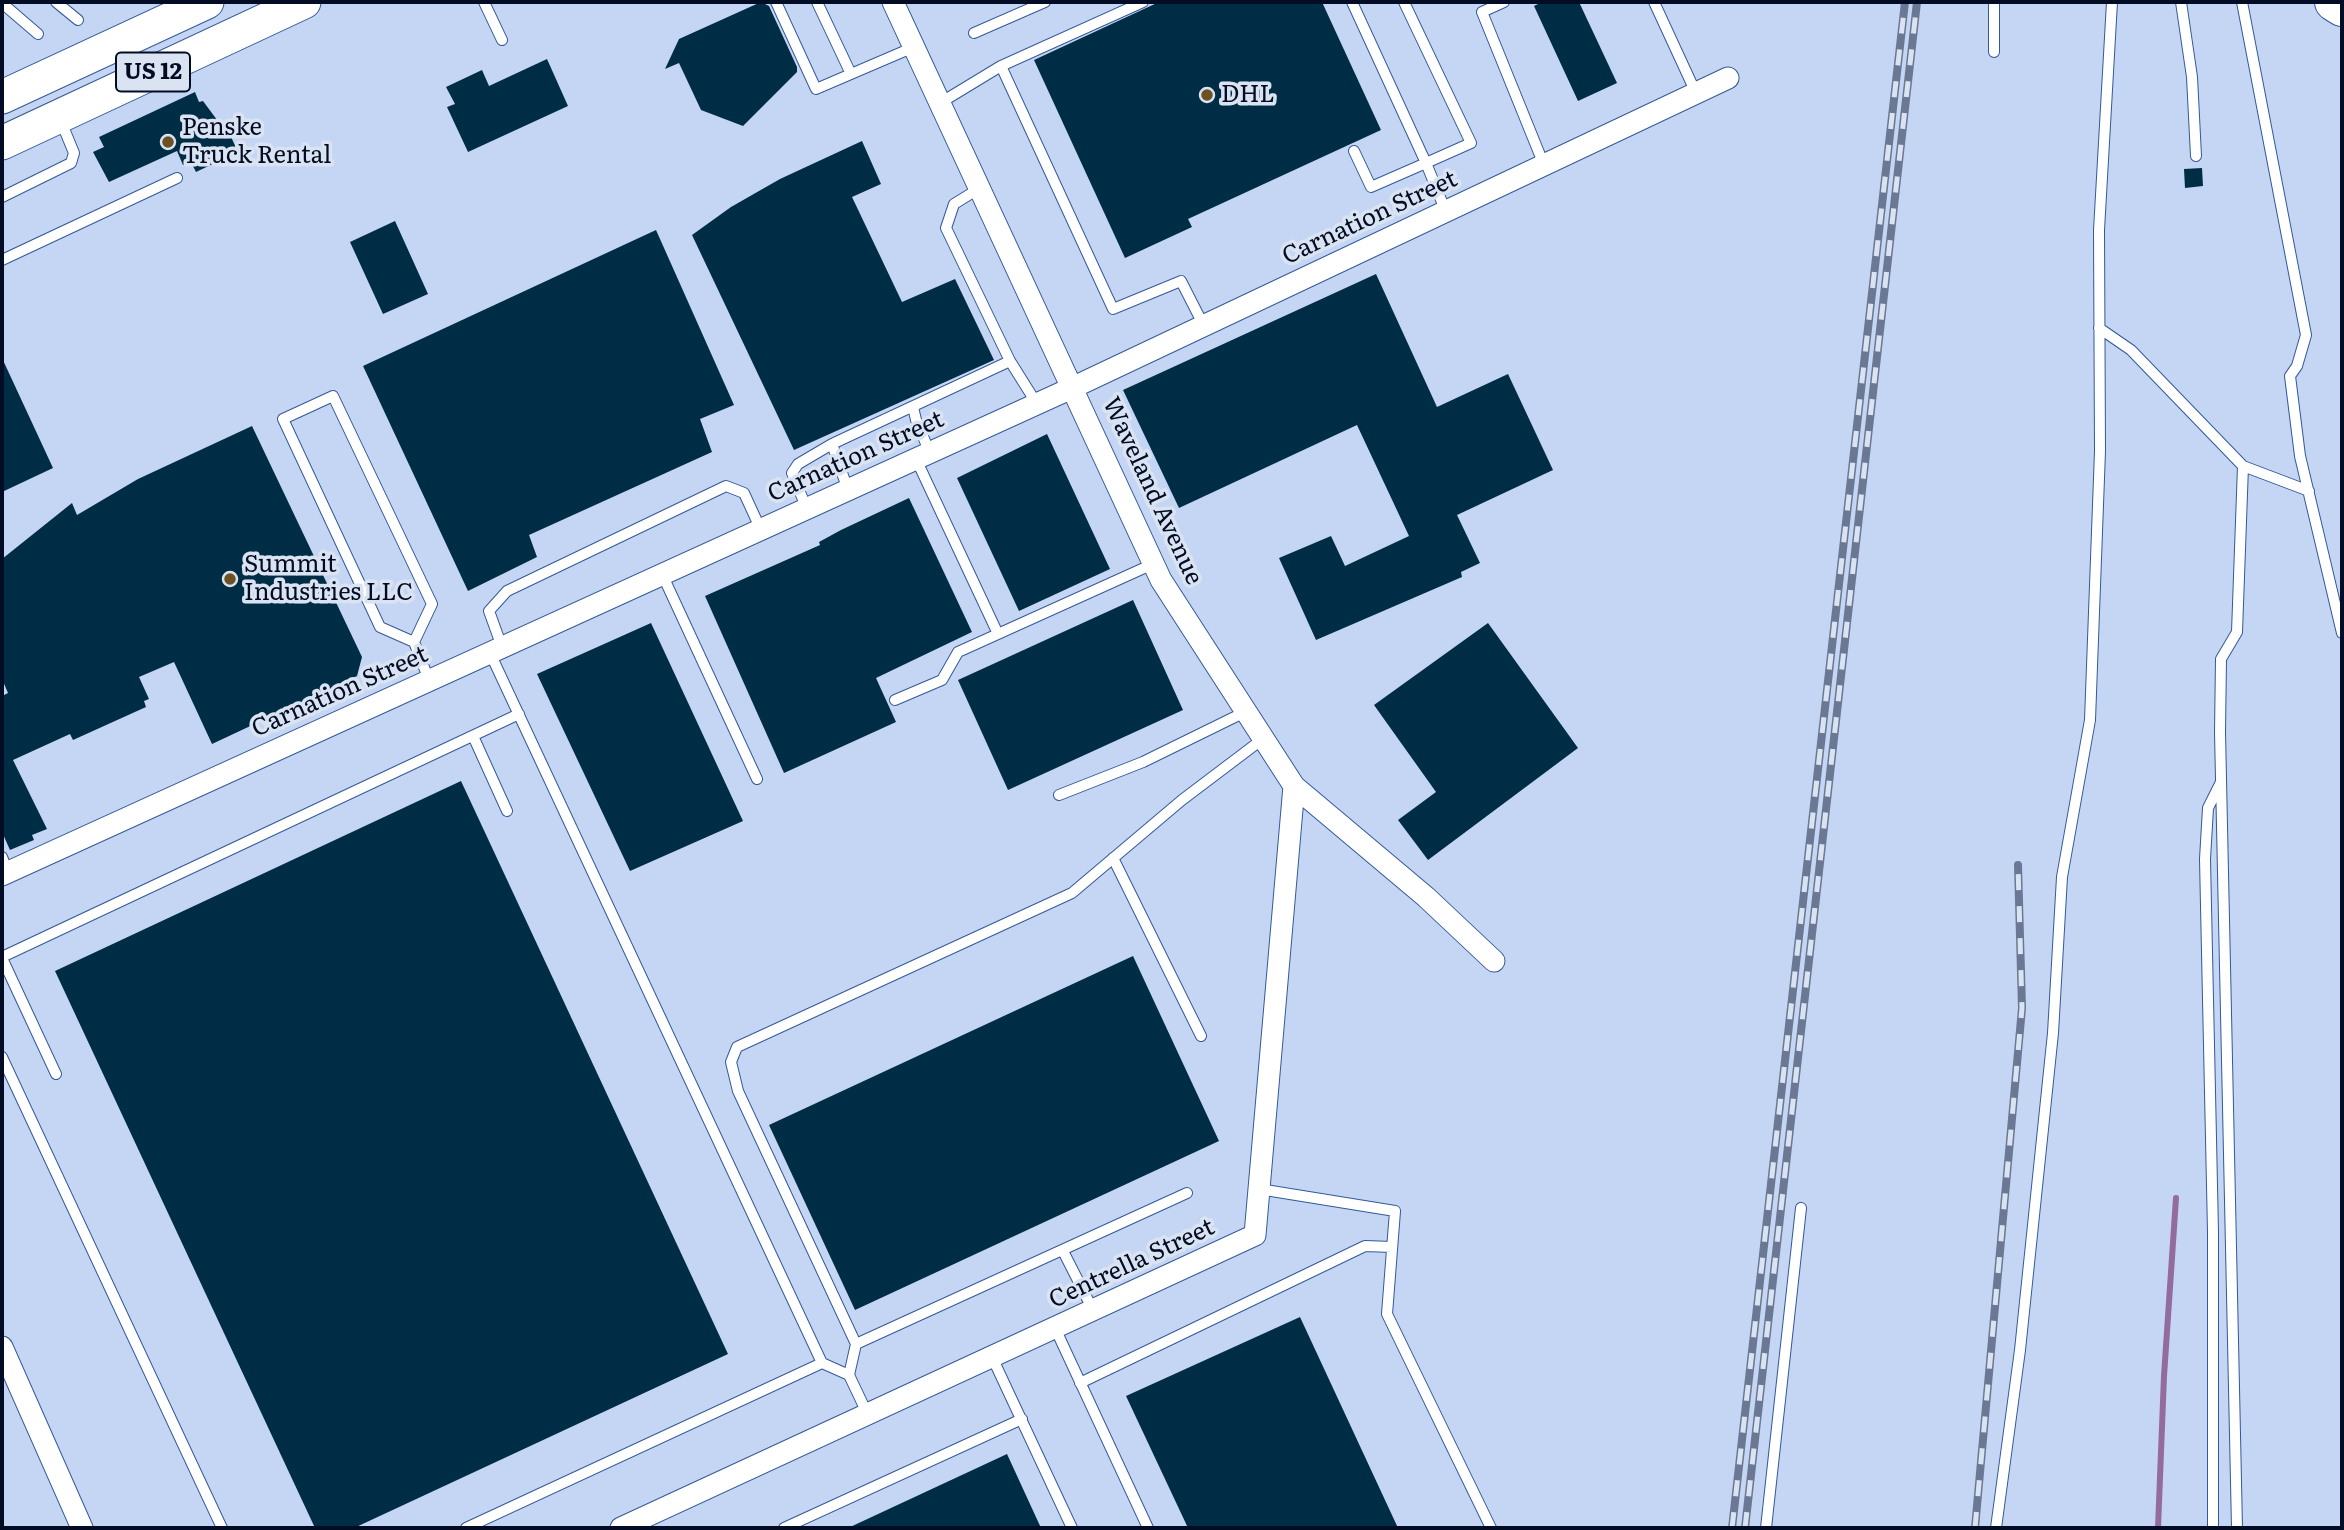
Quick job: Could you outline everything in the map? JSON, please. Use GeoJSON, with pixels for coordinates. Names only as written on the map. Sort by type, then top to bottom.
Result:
{"type":"FeatureCollection","features":[{"type":"Feature","properties":{"kind":"highway"},"geometry":{"type":"LineString","coordinates":[[2334,2],[2342,7]]}},
{"type":"Feature","properties":{"kind":"main road","name":"US 12"},"geometry":{"type":"LineString","coordinates":[[2,97],[159,18],[207,2]]}},
{"type":"Feature","properties":{"kind":"main road","name":"US 12"},"geometry":{"type":"LineString","coordinates":[[2,143],[304,2]]}},
{"type":"Feature","properties":{"kind":"street","name":"Waveland Avenue"},"geometry":{"type":"LineString","coordinates":[[892,2],[1074,387],[1153,564],[1294,786],[1426,897],[1494,961]]}},
{"type":"Feature","properties":{"kind":"street","name":"Carnation Street"},"geometry":{"type":"LineString","coordinates":[[4,868],[496,650],[1037,404],[1728,78]]}},
{"type":"Feature","properties":{"kind":"street","name":"Centrella Street"},"geometry":{"type":"LineString","coordinates":[[621,1528],[1255,1235],[1294,786]]}},
{"type":"Feature","properties":{"kind":"street"},"geometry":{"type":"LineString","coordinates":[[2,1347],[82,1528]]}},
{"type":"Feature","properties":{"kind":"lane"},"geometry":{"type":"LineString","coordinates":[[56,2],[78,20]]}},
{"type":"Feature","properties":{"kind":"lane"},"geometry":{"type":"LineString","coordinates":[[484,2],[502,40]]}},
{"type":"Feature","properties":{"kind":"lane"},"geometry":{"type":"LineString","coordinates":[[776,2],[816,89],[914,47]]}},
{"type":"Feature","properties":{"kind":"lane"},"geometry":{"type":"LineString","coordinates":[[817,2],[851,74]]}},
{"type":"Feature","properties":{"kind":"lane"},"geometry":{"type":"LineString","coordinates":[[975,33],[1045,2]]}},
{"type":"Feature","properties":{"kind":"lane"},"geometry":{"type":"LineString","coordinates":[[940,103],[1001,66],[1143,2]]}},
{"type":"Feature","properties":{"kind":"lane"},"geometry":{"type":"LineString","coordinates":[[1352,2],[1446,212]]}},
{"type":"Feature","properties":{"kind":"lane"},"geometry":{"type":"LineString","coordinates":[[1354,151],[1371,187],[1471,144],[1404,2]]}},
{"type":"Feature","properties":{"kind":"lane"},"geometry":{"type":"LineString","coordinates":[[1504,2],[1482,12],[1544,165]]}},
{"type":"Feature","properties":{"kind":"lane"},"geometry":{"type":"LineString","coordinates":[[1654,2],[1696,93]]}},
{"type":"Feature","properties":{"kind":"lane"},"geometry":{"type":"LineString","coordinates":[[1994,2],[1994,52]]}},
{"type":"Feature","properties":{"kind":"lane"},"geometry":{"type":"LineString","coordinates":[[1996,1528],[2025,1301],[2053,1033],[2062,877],[2090,720],[2098,525],[2099,230],[2112,2]]}},
{"type":"Feature","properties":{"kind":"lane"},"geometry":{"type":"LineString","coordinates":[[2181,2],[2192,77],[2196,156]]}},
{"type":"Feature","properties":{"kind":"lane"},"geometry":{"type":"LineString","coordinates":[[2242,2],[2306,335],[2297,366],[2290,376],[2300,456],[2342,633]]}},
{"type":"Feature","properties":{"kind":"lane"},"geometry":{"type":"LineString","coordinates":[[2,3],[38,34]]}},
{"type":"Feature","properties":{"kind":"lane"},"geometry":{"type":"LineString","coordinates":[[1001,66],[1113,309],[1181,281],[1204,326]]}},
{"type":"Feature","properties":{"kind":"lane"},"geometry":{"type":"LineString","coordinates":[[2,197],[71,163],[75,153],[59,116]]}},
{"type":"Feature","properties":{"kind":"lane"},"geometry":{"type":"LineString","coordinates":[[2,260],[177,178]]}},
{"type":"Feature","properties":{"kind":"lane"},"geometry":{"type":"LineString","coordinates":[[980,188],[954,204],[946,228],[1010,361],[1037,404]]}},
{"type":"Feature","properties":{"kind":"lane"},"geometry":{"type":"LineString","coordinates":[[2099,328],[2132,351],[2243,466],[2309,491]]}},
{"type":"Feature","properties":{"kind":"lane"},"geometry":{"type":"LineString","coordinates":[[807,509],[793,473],[799,464],[832,444],[1010,361]]}},
{"type":"Feature","properties":{"kind":"lane"},"geometry":{"type":"LineString","coordinates":[[414,642],[432,604],[333,396],[283,419],[380,627],[414,642],[429,680]]}},
{"type":"Feature","properties":{"kind":"lane"},"geometry":{"type":"LineString","coordinates":[[914,407],[923,456],[998,634]]}},
{"type":"Feature","properties":{"kind":"lane"},"geometry":{"type":"LineString","coordinates":[[832,444],[848,490]]}},
{"type":"Feature","properties":{"kind":"lane"},"geometry":{"type":"LineString","coordinates":[[2237,1528],[2221,659],[2237,632],[2243,466]]}},
{"type":"Feature","properties":{"kind":"lane"},"geometry":{"type":"LineString","coordinates":[[761,530],[744,492],[726,486],[507,591],[489,611],[496,650],[519,714],[822,1363],[849,1375]]}},
{"type":"Feature","properties":{"kind":"lane"},"geometry":{"type":"LineString","coordinates":[[895,700],[942,680],[958,652],[1153,564]]}},
{"type":"Feature","properties":{"kind":"lane"},"geometry":{"type":"LineString","coordinates":[[662,574],[757,779]]}},
{"type":"Feature","properties":{"kind":"lane"},"geometry":{"type":"LineString","coordinates":[[1059,794],[1143,762],[1247,712]]}},
{"type":"Feature","properties":{"kind":"lane"},"geometry":{"type":"LineString","coordinates":[[56,1074],[2,958],[519,714]]}},
{"type":"Feature","properties":{"kind":"lane"},"geometry":{"type":"LineString","coordinates":[[473,736],[507,811]]}},
{"type":"Feature","properties":{"kind":"lane"},"geometry":{"type":"LineString","coordinates":[[867,1413],[849,1375],[856,1344],[738,1091],[731,1062],[737,1047],[1072,893],[1264,738]]}},
{"type":"Feature","properties":{"kind":"lane"},"geometry":{"type":"LineString","coordinates":[[2213,1528],[2213,1232],[2205,859],[2208,807],[2222,780]]}},
{"type":"Feature","properties":{"kind":"lane"},"geometry":{"type":"LineString","coordinates":[[1113,858],[1201,1036]]}},
{"type":"Feature","properties":{"kind":"lane"},"geometry":{"type":"LineString","coordinates":[[2,1057],[222,1528]]}},
{"type":"Feature","properties":{"kind":"lane"},"geometry":{"type":"LineString","coordinates":[[1259,1189],[1395,1211],[1387,1314],[1491,1528]]}},
{"type":"Feature","properties":{"kind":"lane"},"geometry":{"type":"LineString","coordinates":[[856,1344],[1187,1193]]}},
{"type":"Feature","properties":{"kind":"lane"},"geometry":{"type":"LineString","coordinates":[[1766,1528],[1801,1208]]}},
{"type":"Feature","properties":{"kind":"lane"},"geometry":{"type":"LineString","coordinates":[[1080,1383],[1365,1245],[1392,1247]]}},
{"type":"Feature","properties":{"kind":"lane"},"geometry":{"type":"LineString","coordinates":[[1063,1251],[1093,1310]]}},
{"type":"Feature","properties":{"kind":"lane"},"geometry":{"type":"LineString","coordinates":[[1055,1328],[1148,1528]]}},
{"type":"Feature","properties":{"kind":"lane"},"geometry":{"type":"LineString","coordinates":[[992,1357],[1072,1528]]}},
{"type":"Feature","properties":{"kind":"lane"},"geometry":{"type":"LineString","coordinates":[[466,1528],[822,1363]]}},
{"type":"Feature","properties":{"kind":"lane"},"geometry":{"type":"LineString","coordinates":[[783,1528],[1022,1419]]}},
{"type":"Feature","properties":{"kind":"building"},"geometry":{"type":"Polygon","coordinates":[[[761,2],[769,6],[797,72],[743,126],[701,110],[679,63],[665,69],[679,39],[761,2]]]}},
{"type":"Feature","properties":{"kind":"building","name":"DHL"},"geometry":{"type":"Polygon","coordinates":[[[1159,2],[1322,2],[1381,130],[1188,219],[1192,227],[1125,258],[1034,60],[1159,2]]]}},
{"type":"Feature","properties":{"kind":"building"},"geometry":{"type":"Polygon","coordinates":[[[1542,2],[1579,2],[1617,83],[1578,101],[1534,6],[1542,2]]]}},
{"type":"Feature","properties":{"kind":"building"},"geometry":{"type":"Polygon","coordinates":[[[547,59],[568,106],[468,152],[447,107],[455,104],[446,87],[482,70],[489,86],[547,59]]]}},
{"type":"Feature","properties":{"kind":"building","name":"Penske Truck Rental"},"geometry":{"type":"Polygon","coordinates":[[[195,92],[199,102],[203,101],[223,128],[226,126],[238,152],[196,172],[191,162],[183,165],[177,151],[109,182],[93,152],[104,147],[99,137],[195,92]]]}},
{"type":"Feature","properties":{"kind":"building"},"geometry":{"type":"Polygon","coordinates":[[[862,141],[881,184],[852,197],[902,302],[955,279],[994,360],[794,450],[692,235],[731,207],[780,179],[862,141]]]}},
{"type":"Feature","properties":{"kind":"building"},"geometry":{"type":"Polygon","coordinates":[[[2202,168],[2203,186],[2185,188],[2184,169],[2202,168]]]}},
{"type":"Feature","properties":{"kind":"building"},"geometry":{"type":"Polygon","coordinates":[[[395,221],[428,294],[383,314],[350,242],[395,221]]]}},
{"type":"Feature","properties":{"kind":"building"},"geometry":{"type":"Polygon","coordinates":[[[656,230],[734,405],[700,419],[712,452],[529,535],[537,557],[468,591],[363,366],[656,230]]]}},
{"type":"Feature","properties":{"kind":"building"},"geometry":{"type":"Polygon","coordinates":[[[1376,274],[1437,407],[1508,374],[1553,470],[1457,515],[1480,563],[1461,572],[1462,577],[1316,640],[1279,558],[1331,536],[1345,566],[1409,536],[1357,425],[1179,508],[1123,390],[1376,274]]]}},
{"type":"Feature","properties":{"kind":"building"},"geometry":{"type":"Polygon","coordinates":[[[2,358],[53,468],[2,492],[2,358]]]}},
{"type":"Feature","properties":{"kind":"building"},"geometry":{"type":"Polygon","coordinates":[[[252,426],[362,657],[357,676],[212,744],[174,662],[139,677],[149,699],[144,701],[146,707],[73,740],[70,734],[13,760],[47,829],[32,835],[34,840],[10,850],[2,832],[2,696],[8,693],[2,679],[2,559],[72,503],[77,515],[138,479],[252,426]]]}},
{"type":"Feature","properties":{"kind":"building"},"geometry":{"type":"Polygon","coordinates":[[[1047,434],[1110,569],[1019,611],[957,478],[1047,434]]]}},
{"type":"Feature","properties":{"kind":"building"},"geometry":{"type":"Polygon","coordinates":[[[909,498],[972,632],[876,678],[896,722],[784,773],[705,596],[820,545],[819,542],[841,530],[909,498]]]}},
{"type":"Feature","properties":{"kind":"building"},"geometry":{"type":"Polygon","coordinates":[[[1133,600],[1183,710],[1008,790],[958,680],[1133,600]]]}},
{"type":"Feature","properties":{"kind":"building"},"geometry":{"type":"Polygon","coordinates":[[[651,623],[743,821],[630,871],[537,674],[651,623]]]}},
{"type":"Feature","properties":{"kind":"building"},"geometry":{"type":"Polygon","coordinates":[[[1488,623],[1578,748],[1428,860],[1398,820],[1436,792],[1374,705],[1488,623]]]}},
{"type":"Feature","properties":{"kind":"building"},"geometry":{"type":"Polygon","coordinates":[[[461,781],[728,1354],[354,1528],[315,1528],[55,971],[461,781]]]}},
{"type":"Feature","properties":{"kind":"building"},"geometry":{"type":"Polygon","coordinates":[[[1133,956],[1219,1141],[855,1310],[769,1125],[1133,956]]]}},
{"type":"Feature","properties":{"kind":"building"},"geometry":{"type":"Polygon","coordinates":[[[1300,1317],[1398,1528],[1188,1528],[1126,1396],[1300,1317]]]}},
{"type":"Feature","properties":{"kind":"building"},"geometry":{"type":"Polygon","coordinates":[[[1007,1454],[1041,1528],[848,1528],[1007,1454]]]}},
{"type":"Feature","properties":{"kind":"waterway"},"geometry":{"type":"LineString","coordinates":[[2158,1528],[2164,1376],[2176,1198]]}},
{"type":"Feature","properties":{"kind":"railway"},"geometry":{"type":"LineString","coordinates":[[1732,1528],[1905,2]]}},
{"type":"Feature","properties":{"kind":"railway"},"geometry":{"type":"LineString","coordinates":[[1745,1528],[1917,2]]}},
{"type":"Feature","properties":{"kind":"railway"},"geometry":{"type":"LineString","coordinates":[[1975,1528],[2022,1008],[2018,865]]}},
{"type":"Feature","properties":{"kind":"place","name":"DHL"},"geometry":{"type":"Point","coordinates":[1207,95]}},
{"type":"Feature","properties":{"kind":"place","name":"Penske Truck Rental"},"geometry":{"type":"Point","coordinates":[168,142]}},
{"type":"Feature","properties":{"kind":"place","name":"Summit Industries LLC"},"geometry":{"type":"Point","coordinates":[230,579]}}]}
